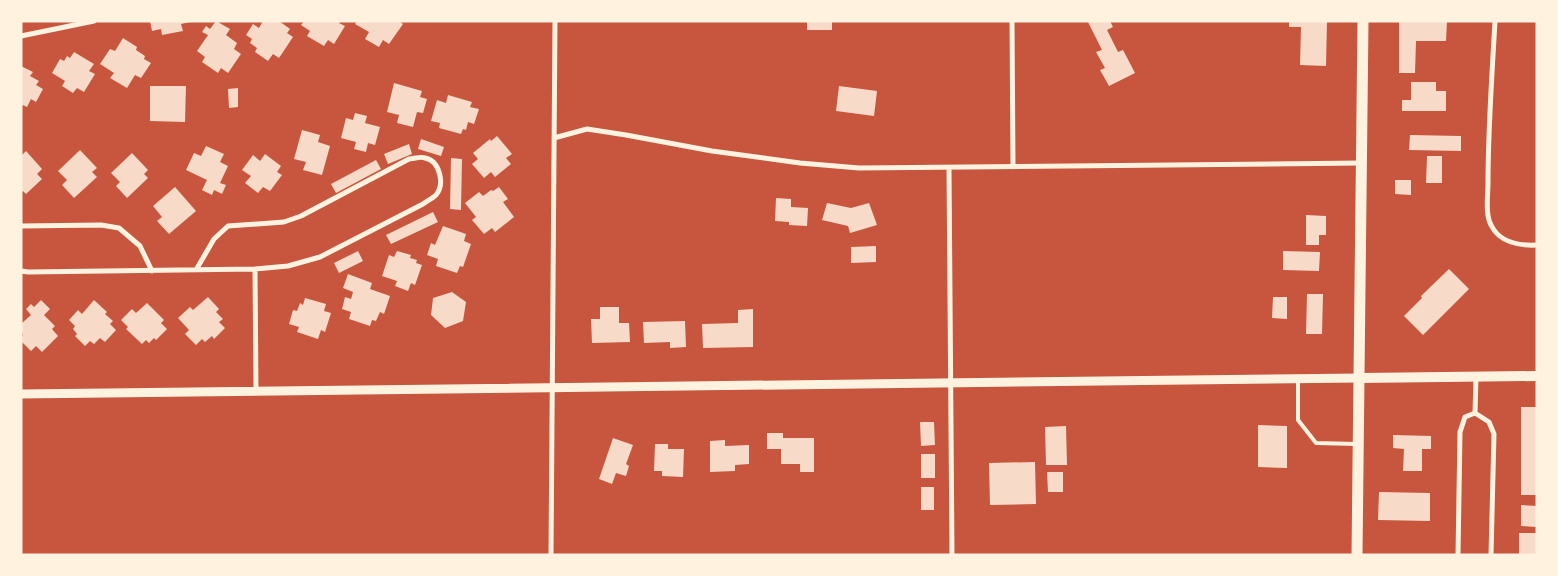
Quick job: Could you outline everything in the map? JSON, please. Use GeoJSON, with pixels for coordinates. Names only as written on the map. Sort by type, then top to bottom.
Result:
{"type":"FeatureCollection","features":[{"type":"Feature","properties":{"kind":"main road"},"geometry":{"type":"LineString","coordinates":[[1357,555],[1363,21]]}},
{"type":"Feature","properties":{"kind":"main road"},"geometry":{"type":"LineString","coordinates":[[1360,378],[1537,376]]}},
{"type":"Feature","properties":{"kind":"street"},"geometry":{"type":"LineString","coordinates":[[21,36],[94,21]]}},
{"type":"Feature","properties":{"kind":"street"},"geometry":{"type":"LineString","coordinates":[[551,555],[556,21]]}},
{"type":"Feature","properties":{"kind":"street"},"geometry":{"type":"LineString","coordinates":[[1012,21],[1013,167]]}},
{"type":"Feature","properties":{"kind":"street"},"geometry":{"type":"LineString","coordinates":[[1495,21],[1488,168],[1490,224],[1501,239],[1516,244],[1537,246]]}},
{"type":"Feature","properties":{"kind":"street"},"geometry":{"type":"LineString","coordinates":[[554,138],[587,129],[712,151],[800,163],[859,168],[1361,163]]}},
{"type":"Feature","properties":{"kind":"street"},"geometry":{"type":"LineString","coordinates":[[21,271],[152,271],[256,269],[288,266],[320,257],[423,204],[436,194],[441,183],[440,173],[433,163],[425,158],[409,159],[301,216],[284,222],[228,226],[214,239],[196,270]]}},
{"type":"Feature","properties":{"kind":"street"},"geometry":{"type":"LineString","coordinates":[[949,168],[952,555]]}},
{"type":"Feature","properties":{"kind":"street"},"geometry":{"type":"LineString","coordinates":[[21,226],[101,225],[119,228],[140,246],[152,271]]}},
{"type":"Feature","properties":{"kind":"street"},"geometry":{"type":"LineString","coordinates":[[256,269],[256,391]]}},
{"type":"Feature","properties":{"kind":"street"},"geometry":{"type":"LineString","coordinates":[[21,394],[1360,378]]}},
{"type":"Feature","properties":{"kind":"street"},"geometry":{"type":"LineString","coordinates":[[1475,412],[1476,378]]}},
{"type":"Feature","properties":{"kind":"street"},"geometry":{"type":"LineString","coordinates":[[1458,555],[1460,432],[1465,417],[1475,412]]}},
{"type":"Feature","properties":{"kind":"street"},"geometry":{"type":"LineString","coordinates":[[1475,412],[1489,422],[1494,434],[1491,555]]}},
{"type":"Feature","properties":{"kind":"lane"},"geometry":{"type":"LineString","coordinates":[[1298,380],[1298,420],[1316,443],[1358,444]]}},
{"type":"Feature","properties":{"kind":"building"},"geometry":{"type":"Polygon","coordinates":[[[150,21],[190,22],[181,24],[183,31],[162,35],[161,29],[152,31],[150,21]]]}},
{"type":"Feature","properties":{"kind":"building"},"geometry":{"type":"Polygon","coordinates":[[[216,21],[230,29],[226,35],[237,43],[234,49],[241,54],[228,73],[221,68],[218,73],[202,62],[205,57],[197,51],[208,35],[202,32],[206,26],[210,29],[216,21]]]}},
{"type":"Feature","properties":{"kind":"building"},"geometry":{"type":"Polygon","coordinates":[[[263,21],[279,21],[290,29],[287,33],[293,37],[279,58],[273,54],[268,61],[255,52],[257,48],[250,43],[252,39],[246,35],[253,24],[259,28],[263,21]]]}},
{"type":"Feature","properties":{"kind":"building"},"geometry":{"type":"Polygon","coordinates":[[[304,21],[340,21],[339,23],[345,26],[334,44],[328,40],[324,46],[307,36],[310,31],[301,25],[304,21]]]}},
{"type":"Feature","properties":{"kind":"building"},"geometry":{"type":"Polygon","coordinates":[[[357,21],[399,21],[403,24],[389,44],[383,40],[379,47],[365,39],[369,32],[355,24],[357,21]]]}},
{"type":"Feature","properties":{"kind":"building"},"geometry":{"type":"Polygon","coordinates":[[[807,21],[832,21],[832,30],[807,30],[807,21]]]}},
{"type":"Feature","properties":{"kind":"building"},"geometry":{"type":"Polygon","coordinates":[[[1089,21],[1110,21],[1113,27],[1107,30],[1118,52],[1123,50],[1135,73],[1109,86],[1100,70],[1105,68],[1096,52],[1102,50],[1089,21]]]}},
{"type":"Feature","properties":{"kind":"building"},"geometry":{"type":"Polygon","coordinates":[[[1289,21],[1327,21],[1326,66],[1300,65],[1301,27],[1289,27],[1289,21]]]}},
{"type":"Feature","properties":{"kind":"building"},"geometry":{"type":"Polygon","coordinates":[[[1399,21],[1447,21],[1446,41],[1416,41],[1415,73],[1399,73],[1399,21]]]}},
{"type":"Feature","properties":{"kind":"building"},"geometry":{"type":"Polygon","coordinates":[[[123,38],[137,47],[136,50],[145,56],[144,59],[151,63],[141,78],[135,75],[127,88],[110,78],[114,73],[100,64],[110,49],[115,51],[123,38]]]}},
{"type":"Feature","properties":{"kind":"building"},"geometry":{"type":"Polygon","coordinates":[[[74,52],[94,64],[89,71],[95,74],[84,92],[77,88],[73,93],[62,86],[65,81],[52,73],[60,59],[64,61],[67,56],[70,58],[74,52]]]}},
{"type":"Feature","properties":{"kind":"building"},"geometry":{"type":"Polygon","coordinates":[[[21,66],[33,72],[30,76],[39,81],[36,85],[43,89],[36,102],[31,99],[27,107],[23,105],[21,108],[21,66]]]}},
{"type":"Feature","properties":{"kind":"building"},"geometry":{"type":"Polygon","coordinates":[[[1411,82],[1436,82],[1436,91],[1446,91],[1446,111],[1402,111],[1402,100],[1411,100],[1411,82]]]}},
{"type":"Feature","properties":{"kind":"building"},"geometry":{"type":"Polygon","coordinates":[[[394,83],[422,91],[420,97],[427,99],[423,113],[417,112],[413,127],[397,123],[399,115],[387,112],[394,83]]]}},
{"type":"Feature","properties":{"kind":"building"},"geometry":{"type":"Polygon","coordinates":[[[150,86],[186,86],[185,122],[150,121],[150,86]]]}},
{"type":"Feature","properties":{"kind":"building"},"geometry":{"type":"Polygon","coordinates":[[[839,86],[877,91],[874,116],[836,111],[839,86]]]}},
{"type":"Feature","properties":{"kind":"building"},"geometry":{"type":"Polygon","coordinates":[[[238,88],[238,107],[229,108],[228,89],[238,88]]]}},
{"type":"Feature","properties":{"kind":"building"},"geometry":{"type":"Polygon","coordinates":[[[448,95],[472,102],[470,107],[479,109],[474,124],[468,122],[466,130],[463,129],[461,134],[439,128],[440,123],[431,121],[437,100],[446,103],[448,95]]]}},
{"type":"Feature","properties":{"kind":"building"},"geometry":{"type":"Polygon","coordinates":[[[355,113],[367,116],[365,123],[380,127],[375,145],[368,143],[366,152],[354,149],[356,142],[341,138],[346,118],[353,120],[355,113]]]}},
{"type":"Feature","properties":{"kind":"building"},"geometry":{"type":"Polygon","coordinates":[[[302,130],[320,135],[318,142],[330,146],[322,175],[303,170],[306,162],[294,159],[302,130]]]}},
{"type":"Feature","properties":{"kind":"building"},"geometry":{"type":"Polygon","coordinates":[[[1410,135],[1461,136],[1461,151],[1409,150],[1410,135]]]}},
{"type":"Feature","properties":{"kind":"building"},"geometry":{"type":"Polygon","coordinates":[[[497,136],[512,154],[506,158],[511,164],[495,177],[491,172],[484,178],[472,164],[478,159],[473,153],[490,139],[491,141],[497,136]]]}},
{"type":"Feature","properties":{"kind":"building"},"geometry":{"type":"Polygon","coordinates":[[[421,139],[444,147],[441,156],[418,149],[421,139]]]}},
{"type":"Feature","properties":{"kind":"building"},"geometry":{"type":"Polygon","coordinates":[[[409,144],[412,154],[388,164],[384,154],[409,144]]]}},
{"type":"Feature","properties":{"kind":"building"},"geometry":{"type":"Polygon","coordinates":[[[206,146],[224,154],[220,162],[228,166],[220,183],[226,185],[222,194],[214,190],[212,195],[202,190],[207,180],[186,170],[194,153],[201,156],[206,146]]]}},
{"type":"Feature","properties":{"kind":"building"},"geometry":{"type":"Polygon","coordinates":[[[80,150],[97,168],[92,172],[97,177],[74,198],[62,185],[67,180],[58,171],[80,150]]]}},
{"type":"Feature","properties":{"kind":"building"},"geometry":{"type":"Polygon","coordinates":[[[26,151],[42,169],[37,174],[42,179],[26,194],[23,191],[21,193],[21,156],[26,151]]]}},
{"type":"Feature","properties":{"kind":"building"},"geometry":{"type":"Polygon","coordinates":[[[132,153],[148,170],[144,174],[148,178],[127,198],[116,186],[120,182],[111,173],[132,153]]]}},
{"type":"Feature","properties":{"kind":"building"},"geometry":{"type":"Polygon","coordinates":[[[265,154],[281,166],[277,172],[282,175],[270,191],[263,187],[258,193],[245,183],[251,176],[242,170],[253,155],[260,161],[265,154]]]}},
{"type":"Feature","properties":{"kind":"building"},"geometry":{"type":"Polygon","coordinates":[[[1427,156],[1442,156],[1442,183],[1426,183],[1427,156]]]}},
{"type":"Feature","properties":{"kind":"building"},"geometry":{"type":"Polygon","coordinates":[[[451,158],[462,159],[461,210],[450,209],[451,158]]]}},
{"type":"Feature","properties":{"kind":"building"},"geometry":{"type":"Polygon","coordinates":[[[376,160],[381,169],[336,193],[331,184],[376,160]]]}},
{"type":"Feature","properties":{"kind":"building"},"geometry":{"type":"Polygon","coordinates":[[[1395,180],[1411,180],[1411,195],[1395,194],[1395,180]]]}},
{"type":"Feature","properties":{"kind":"building"},"geometry":{"type":"Polygon","coordinates":[[[175,187],[196,211],[169,234],[157,221],[162,217],[153,206],[175,187]]]}},
{"type":"Feature","properties":{"kind":"building"},"geometry":{"type":"Polygon","coordinates":[[[499,187],[508,199],[503,202],[514,217],[495,232],[492,228],[484,234],[472,220],[476,217],[465,203],[479,192],[483,196],[499,187]]]}},
{"type":"Feature","properties":{"kind":"building"},"geometry":{"type":"Polygon","coordinates":[[[776,198],[791,199],[791,207],[808,208],[807,226],[789,225],[789,222],[775,221],[776,198]]]}},
{"type":"Feature","properties":{"kind":"building"},"geometry":{"type":"Polygon","coordinates":[[[827,203],[851,208],[869,203],[877,225],[850,233],[848,226],[822,220],[827,203]]]}},
{"type":"Feature","properties":{"kind":"building"},"geometry":{"type":"Polygon","coordinates":[[[433,212],[438,222],[391,244],[386,235],[433,212]]]}},
{"type":"Feature","properties":{"kind":"building"},"geometry":{"type":"Polygon","coordinates":[[[1306,215],[1326,216],[1326,235],[1319,235],[1319,245],[1306,245],[1306,215]]]}},
{"type":"Feature","properties":{"kind":"building"},"geometry":{"type":"Polygon","coordinates":[[[443,226],[466,234],[464,241],[471,244],[463,267],[460,266],[457,273],[436,266],[438,259],[427,255],[431,243],[435,245],[443,226]]]}},
{"type":"Feature","properties":{"kind":"building"},"geometry":{"type":"Polygon","coordinates":[[[876,246],[876,262],[851,263],[851,247],[876,246]]]}},
{"type":"Feature","properties":{"kind":"building"},"geometry":{"type":"Polygon","coordinates":[[[358,251],[363,261],[339,273],[334,263],[358,251]]]}},
{"type":"Feature","properties":{"kind":"building"},"geometry":{"type":"Polygon","coordinates":[[[397,251],[411,255],[410,258],[417,260],[416,263],[422,265],[415,285],[411,283],[408,291],[395,286],[397,281],[382,276],[389,255],[394,257],[397,251]]]}},
{"type":"Feature","properties":{"kind":"building"},"geometry":{"type":"Polygon","coordinates":[[[1283,251],[1320,252],[1319,271],[1283,270],[1283,251]]]}},
{"type":"Feature","properties":{"kind":"building"},"geometry":{"type":"Polygon","coordinates":[[[1449,269],[1469,289],[1423,335],[1404,316],[1422,298],[1421,296],[1449,269]]]}},
{"type":"Feature","properties":{"kind":"building"},"geometry":{"type":"Polygon","coordinates":[[[348,274],[372,283],[370,289],[390,296],[384,314],[380,312],[376,321],[372,320],[370,326],[349,319],[351,312],[342,309],[345,297],[351,299],[353,292],[343,288],[348,274]]]}},
{"type":"Feature","properties":{"kind":"building"},"geometry":{"type":"Polygon","coordinates":[[[452,292],[466,302],[463,321],[445,328],[431,315],[433,298],[452,292]]]}},
{"type":"Feature","properties":{"kind":"building"},"geometry":{"type":"Polygon","coordinates":[[[1307,294],[1323,294],[1322,334],[1306,334],[1307,294]]]}},
{"type":"Feature","properties":{"kind":"building"},"geometry":{"type":"Polygon","coordinates":[[[208,297],[219,309],[216,312],[223,319],[219,322],[225,328],[214,339],[212,336],[205,342],[202,339],[196,345],[185,334],[189,330],[178,318],[190,307],[193,310],[208,297]]]}},
{"type":"Feature","properties":{"kind":"building"},"geometry":{"type":"Polygon","coordinates":[[[1273,297],[1287,297],[1287,319],[1272,318],[1273,297]]]}},
{"type":"Feature","properties":{"kind":"building"},"geometry":{"type":"Polygon","coordinates":[[[305,298],[326,304],[324,311],[331,313],[325,332],[321,330],[318,339],[297,332],[299,327],[289,324],[293,310],[297,311],[300,303],[303,305],[305,298]]]}},
{"type":"Feature","properties":{"kind":"building"},"geometry":{"type":"Polygon","coordinates":[[[41,300],[50,309],[44,315],[55,326],[52,329],[58,336],[42,352],[36,346],[31,351],[21,341],[23,334],[21,333],[21,324],[31,315],[26,309],[31,304],[34,307],[41,300]]]}},
{"type":"Feature","properties":{"kind":"building"},"geometry":{"type":"Polygon","coordinates":[[[94,300],[107,312],[105,314],[113,321],[110,324],[116,330],[105,342],[100,338],[94,344],[90,341],[85,346],[75,336],[77,334],[73,329],[75,326],[69,320],[78,310],[82,314],[94,300]]]}},
{"type":"Feature","properties":{"kind":"building"},"geometry":{"type":"Polygon","coordinates":[[[147,303],[164,320],[161,323],[167,329],[156,340],[154,338],[149,343],[146,340],[142,344],[126,329],[128,327],[121,320],[132,309],[136,313],[147,303]]]}},
{"type":"Feature","properties":{"kind":"building"},"geometry":{"type":"Polygon","coordinates":[[[600,307],[619,307],[619,323],[629,323],[630,342],[592,343],[591,319],[600,319],[600,307]]]}},
{"type":"Feature","properties":{"kind":"building"},"geometry":{"type":"Polygon","coordinates":[[[753,309],[753,347],[703,348],[702,324],[738,323],[738,310],[753,309]]]}},
{"type":"Feature","properties":{"kind":"building"},"geometry":{"type":"Polygon","coordinates":[[[685,321],[686,347],[670,348],[670,342],[644,343],[643,322],[685,321]]]}},
{"type":"Feature","properties":{"kind":"building"},"geometry":{"type":"Polygon","coordinates":[[[1521,407],[1537,407],[1537,495],[1521,495],[1521,407]]]}},
{"type":"Feature","properties":{"kind":"building"},"geometry":{"type":"Polygon","coordinates":[[[920,422],[934,422],[935,445],[921,446],[920,422]]]}},
{"type":"Feature","properties":{"kind":"building"},"geometry":{"type":"Polygon","coordinates":[[[1258,425],[1287,426],[1287,468],[1258,467],[1258,425]]]}},
{"type":"Feature","properties":{"kind":"building"},"geometry":{"type":"Polygon","coordinates":[[[1066,426],[1067,465],[1046,465],[1045,427],[1066,426]]]}},
{"type":"Feature","properties":{"kind":"building"},"geometry":{"type":"Polygon","coordinates":[[[767,433],[783,433],[783,438],[814,438],[814,472],[800,472],[800,464],[781,464],[781,449],[767,449],[767,433]]]}},
{"type":"Feature","properties":{"kind":"building"},"geometry":{"type":"Polygon","coordinates":[[[1393,435],[1431,436],[1431,449],[1422,449],[1422,471],[1403,471],[1404,449],[1393,448],[1393,435]]]}},
{"type":"Feature","properties":{"kind":"building"},"geometry":{"type":"Polygon","coordinates":[[[613,438],[633,445],[626,464],[629,466],[626,476],[616,473],[612,484],[599,479],[613,438]]]}},
{"type":"Feature","properties":{"kind":"building"},"geometry":{"type":"Polygon","coordinates":[[[725,440],[725,446],[749,445],[749,464],[735,465],[735,471],[710,472],[710,441],[725,440]]]}},
{"type":"Feature","properties":{"kind":"building"},"geometry":{"type":"Polygon","coordinates":[[[655,444],[668,444],[668,449],[684,449],[683,477],[662,476],[662,471],[654,471],[655,444]]]}},
{"type":"Feature","properties":{"kind":"building"},"geometry":{"type":"Polygon","coordinates":[[[921,454],[935,454],[935,478],[921,478],[921,454]]]}},
{"type":"Feature","properties":{"kind":"building"},"geometry":{"type":"Polygon","coordinates":[[[1035,462],[1036,504],[990,505],[989,463],[1035,462]]]}},
{"type":"Feature","properties":{"kind":"building"},"geometry":{"type":"Polygon","coordinates":[[[1047,472],[1063,472],[1063,492],[1048,492],[1047,472]]]}},
{"type":"Feature","properties":{"kind":"building"},"geometry":{"type":"Polygon","coordinates":[[[921,487],[934,487],[934,510],[921,510],[921,487]]]}},
{"type":"Feature","properties":{"kind":"building"},"geometry":{"type":"Polygon","coordinates":[[[1379,492],[1430,493],[1430,521],[1378,520],[1379,492]]]}},
{"type":"Feature","properties":{"kind":"building"},"geometry":{"type":"Polygon","coordinates":[[[1521,505],[1537,506],[1537,527],[1521,526],[1521,505]]]}},
{"type":"Feature","properties":{"kind":"building"},"geometry":{"type":"Polygon","coordinates":[[[1519,533],[1537,533],[1537,555],[1519,555],[1519,533]]]}}]}
